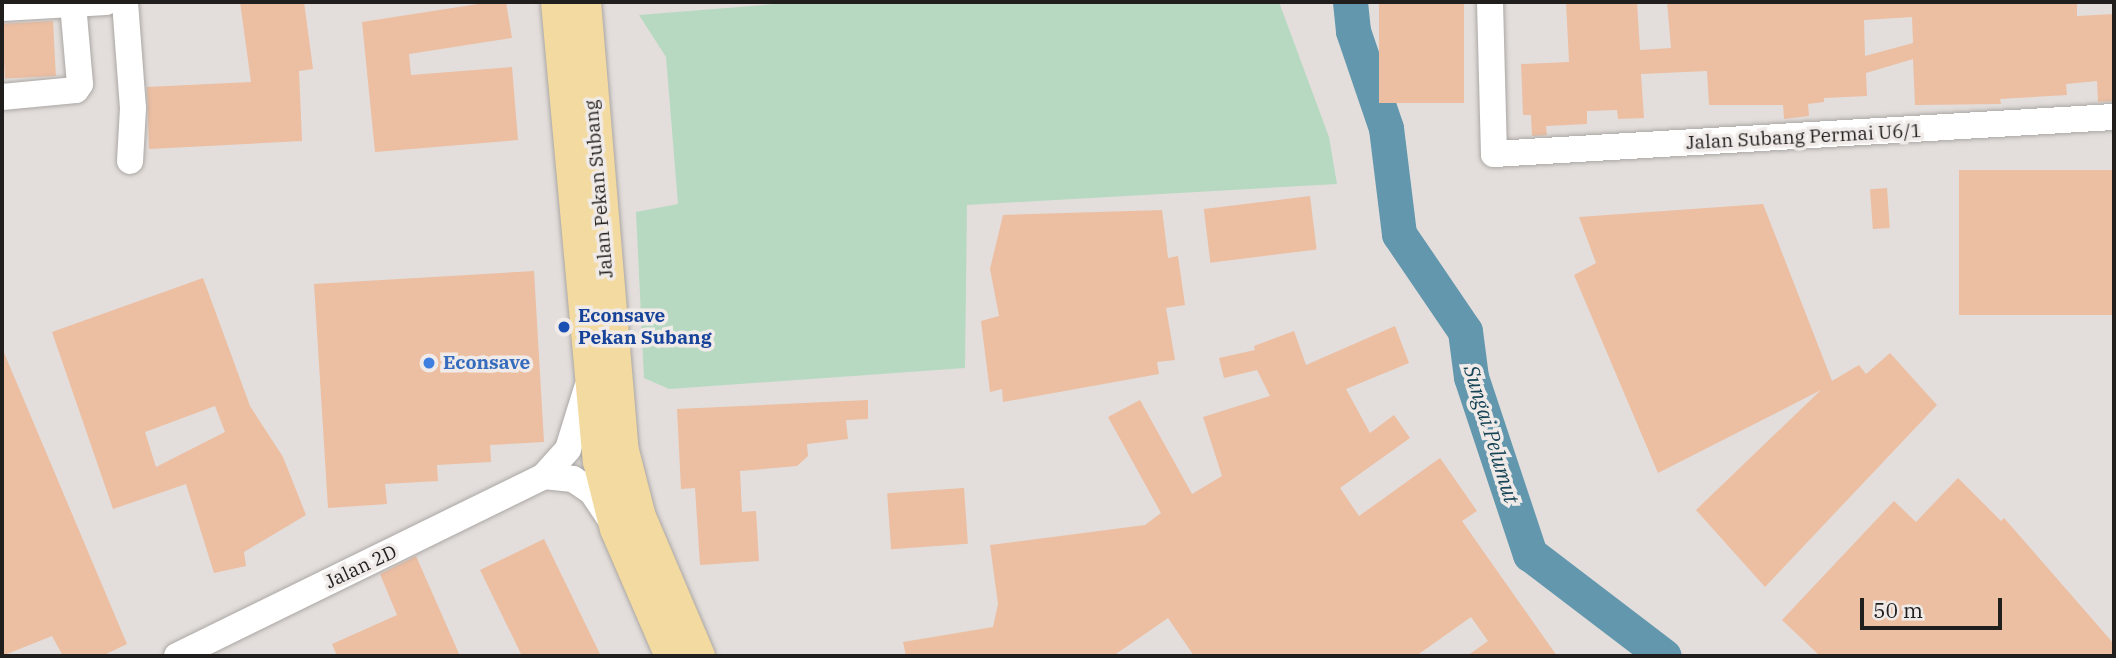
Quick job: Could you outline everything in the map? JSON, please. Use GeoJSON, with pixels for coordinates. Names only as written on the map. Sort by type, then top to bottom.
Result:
{"type":"FeatureCollection","features":[{"type":"Feature","properties":{"kind":"main road","name":"Jalan Pekan Subang"},"geometry":{"type":"LineString","coordinates":[[556,2],[589,381],[599,461],[616,529],[671,656]]}},
{"type":"Feature","properties":{"kind":"main road","name":"Jalan Pekan Subang"},"geometry":{"type":"LineString","coordinates":[[584,2],[624,451],[640,517],[699,656]]}},
{"type":"Feature","properties":{"kind":"street"},"geometry":{"type":"LineString","coordinates":[[2,8],[106,2]]}},
{"type":"Feature","properties":{"kind":"street"},"geometry":{"type":"LineString","coordinates":[[125,2],[133,108],[130,161]]}},
{"type":"Feature","properties":{"kind":"street","name":"Jalan Subang Permai U6/1"},"geometry":{"type":"LineString","coordinates":[[1490,2],[1494,153],[2114,117]]}},
{"type":"Feature","properties":{"kind":"street"},"geometry":{"type":"LineString","coordinates":[[2,97],[76,90],[80,83],[73,4]]}},
{"type":"Feature","properties":{"kind":"street","name":"Jalan 2D"},"geometry":{"type":"LineString","coordinates":[[177,656],[544,476],[573,437],[589,381]]}},
{"type":"Feature","properties":{"kind":"street"},"geometry":{"type":"LineString","coordinates":[[544,476],[573,479],[592,492],[616,529]]}},
{"type":"Feature","properties":{"kind":"green space"},"geometry":{"type":"Polygon","coordinates":[[[800,2],[1279,2],[1329,137],[1337,184],[967,205],[965,368],[669,389],[644,378],[636,212],[678,204],[666,57],[639,15],[800,2]]]}},
{"type":"Feature","properties":{"kind":"building"},"geometry":{"type":"Polygon","coordinates":[[[240,2],[304,2],[313,69],[299,71],[302,141],[149,149],[147,87],[251,82],[240,2]]]}},
{"type":"Feature","properties":{"kind":"building"},"geometry":{"type":"Polygon","coordinates":[[[506,2],[512,38],[409,54],[411,75],[512,67],[518,140],[375,152],[362,22],[506,2]]]}},
{"type":"Feature","properties":{"kind":"building"},"geometry":{"type":"Polygon","coordinates":[[[1379,2],[1464,2],[1464,103],[1379,103],[1379,2]]]}},
{"type":"Feature","properties":{"kind":"building"},"geometry":{"type":"Polygon","coordinates":[[[1566,2],[1637,2],[1640,50],[1671,48],[1667,2],[2077,2],[2077,16],[2114,14],[2114,101],[2098,102],[2097,81],[2066,84],[2067,95],[2000,99],[2001,104],[1915,105],[1913,59],[1866,73],[1867,96],[1824,98],[1824,102],[1808,104],[1809,116],[1784,119],[1783,105],[1709,105],[1707,71],[1641,74],[1644,118],[1618,119],[1617,110],[1587,111],[1587,124],[1546,126],[1547,135],[1532,136],[1531,115],[1523,115],[1521,64],[1569,62],[1566,2]],[[1912,17],[1864,20],[1865,56],[1913,43],[1912,17]]]}},
{"type":"Feature","properties":{"kind":"building"},"geometry":{"type":"Polygon","coordinates":[[[53,21],[56,76],[5,79],[2,24],[53,21]]]}},
{"type":"Feature","properties":{"kind":"building"},"geometry":{"type":"Polygon","coordinates":[[[1959,170],[2114,170],[2114,315],[1959,315],[1959,170]]]}},
{"type":"Feature","properties":{"kind":"building"},"geometry":{"type":"Polygon","coordinates":[[[1887,188],[1890,228],[1873,229],[1870,189],[1887,188]]]}},
{"type":"Feature","properties":{"kind":"building"},"geometry":{"type":"Polygon","coordinates":[[[1310,196],[1317,250],[1210,263],[1204,209],[1310,196]]]}},
{"type":"Feature","properties":{"kind":"building"},"geometry":{"type":"Polygon","coordinates":[[[1763,204],[1832,381],[1859,365],[1866,374],[1890,353],[1937,405],[1765,587],[1696,510],[1821,390],[1658,473],[1574,275],[1596,263],[1579,217],[1763,204]]]}},
{"type":"Feature","properties":{"kind":"building"},"geometry":{"type":"Polygon","coordinates":[[[1162,210],[1168,258],[1178,256],[1185,305],[1166,308],[1175,360],[1157,362],[1159,374],[1003,402],[1002,389],[990,392],[981,321],[999,316],[990,269],[1003,215],[1162,210]]]}},
{"type":"Feature","properties":{"kind":"building","name":"Econsave"},"geometry":{"type":"Polygon","coordinates":[[[534,271],[544,442],[490,445],[491,462],[437,465],[438,481],[385,484],[387,504],[328,508],[314,284],[534,271]]]}},
{"type":"Feature","properties":{"kind":"building"},"geometry":{"type":"Polygon","coordinates":[[[203,278],[250,406],[283,457],[306,515],[244,552],[246,566],[214,573],[186,484],[113,509],[52,332],[203,278]],[[215,406],[145,432],[156,467],[225,432],[215,406]]]}},
{"type":"Feature","properties":{"kind":"building"},"geometry":{"type":"Polygon","coordinates":[[[1395,326],[1409,363],[1346,389],[1370,433],[1394,415],[1410,438],[1340,488],[1359,516],[1440,458],[1477,511],[1462,521],[1557,656],[1467,656],[1488,641],[1471,617],[1416,656],[1194,656],[1168,618],[1113,656],[906,656],[903,642],[993,627],[998,604],[990,545],[1145,525],[1161,513],[1108,417],[1140,400],[1192,494],[1222,476],[1203,417],[1270,396],[1257,370],[1224,378],[1219,358],[1255,350],[1254,346],[1294,331],[1306,365],[1395,326]]]}},
{"type":"Feature","properties":{"kind":"building"},"geometry":{"type":"Polygon","coordinates":[[[2,348],[127,644],[102,656],[63,656],[52,636],[2,656],[2,348]]]}},
{"type":"Feature","properties":{"kind":"building"},"geometry":{"type":"Polygon","coordinates":[[[868,400],[868,419],[846,420],[848,439],[807,444],[808,456],[797,466],[740,471],[742,512],[756,511],[759,561],[700,565],[695,488],[681,489],[677,409],[868,400]]]}},
{"type":"Feature","properties":{"kind":"building"},"geometry":{"type":"Polygon","coordinates":[[[1958,478],[2001,521],[2004,518],[2114,644],[2114,656],[1820,656],[1782,620],[1894,501],[1916,522],[1958,478]]]}},
{"type":"Feature","properties":{"kind":"building"},"geometry":{"type":"Polygon","coordinates":[[[964,488],[968,544],[891,549],[887,493],[964,488]]]}},
{"type":"Feature","properties":{"kind":"building"},"geometry":{"type":"Polygon","coordinates":[[[544,539],[601,656],[522,656],[480,570],[544,539]]]}},
{"type":"Feature","properties":{"kind":"building"},"geometry":{"type":"Polygon","coordinates":[[[416,556],[460,656],[337,656],[332,644],[397,615],[380,574],[416,556]]]}},
{"type":"Feature","properties":{"kind":"waterway","name":"Sungai Pelumut"},"geometry":{"type":"LineString","coordinates":[[1350,2],[1353,31],[1386,128],[1399,234],[1465,331],[1471,377],[1530,554],[1664,656]]}},
{"type":"Feature","properties":{"kind":"place","name":"Econsave Pekan Subang"},"geometry":{"type":"Point","coordinates":[564,327]}},
{"type":"Feature","properties":{"kind":"place","name":"Econsave"},"geometry":{"type":"Point","coordinates":[429,363]}}]}
